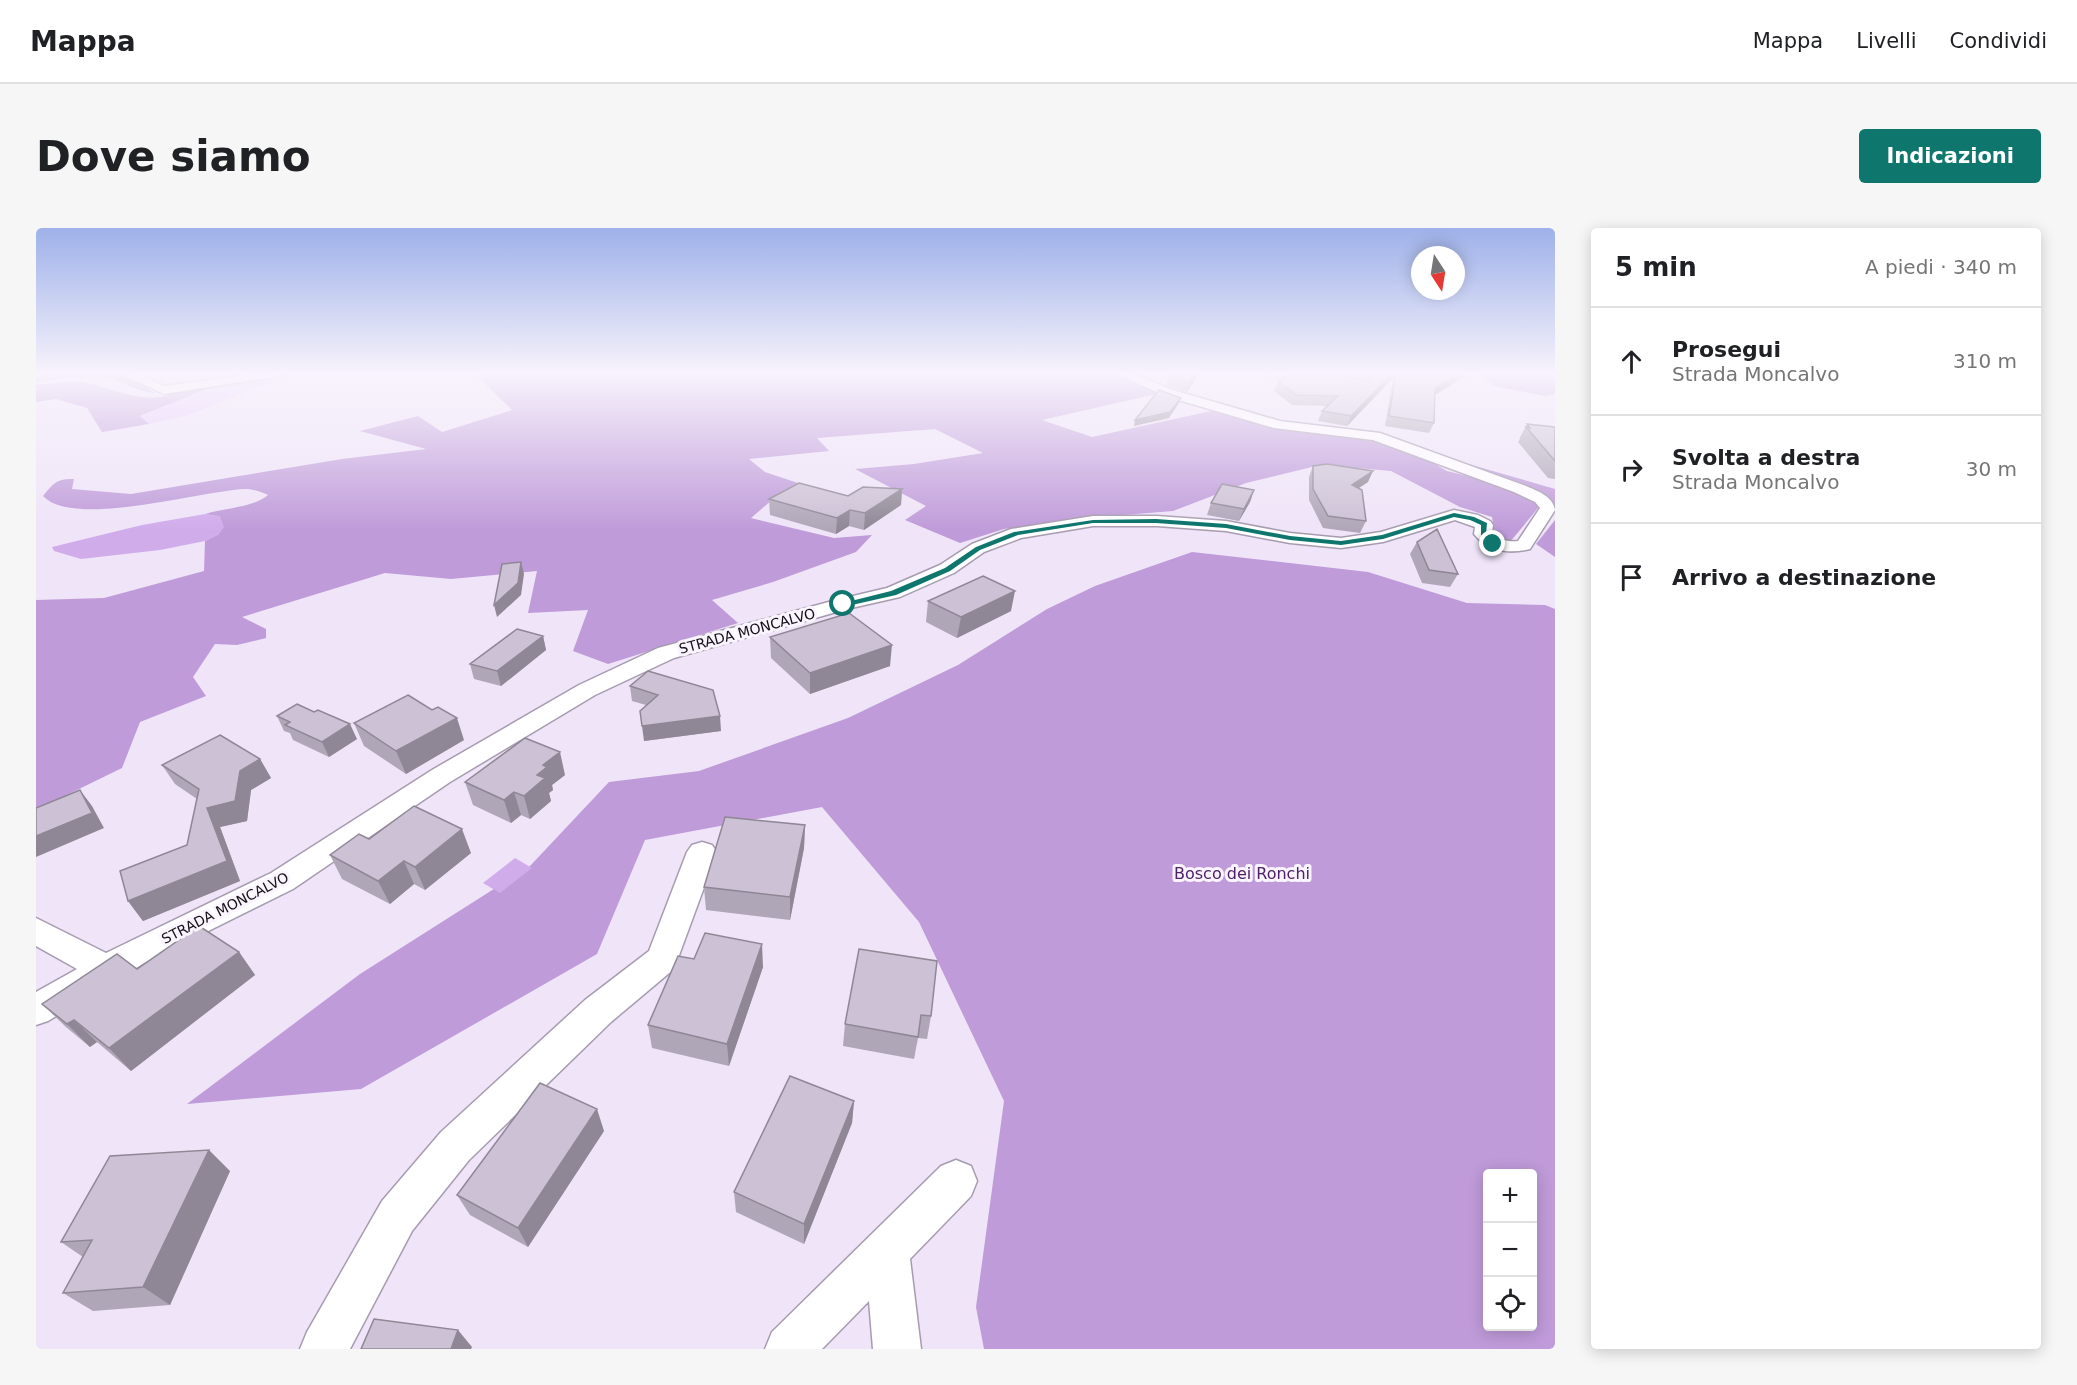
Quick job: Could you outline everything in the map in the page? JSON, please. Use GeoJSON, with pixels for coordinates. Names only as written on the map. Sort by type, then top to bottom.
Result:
{"type":"FeatureCollection","features":[{"type":"Feature","properties":{"kind":"street","name":"STRADA MONCALVO"},"geometry":{"type":"LineString","coordinates":[[36,1010],[134,953],[282,881],[441,776],[588,690],[666,653],[843,604],[893,593],[947,569],[978,548],[1017,533],[1093,521],[1156,521],[1226,526],[1290,538],[1341,543],[1383,537],[1454,515],[1472,519],[1484,525],[1483,534],[1493,544],[1513,548],[1524,545],[1548,508],[1541,499],[1520,489],[1375,436],[1298,426]]}},
{"type":"Feature","properties":{"kind":"street"},"geometry":{"type":"LineString","coordinates":[[324,1349],[398,1216],[455,1146],[598,1011],[662,959],[702,852]]}},
{"type":"Feature","properties":{"kind":"street"},"geometry":{"type":"LineString","coordinates":[[40,937],[106,969]]}},
{"type":"Feature","properties":{"kind":"street"},"geometry":{"type":"LineString","coordinates":[[789,1349],[956,1181]]}},
{"type":"Feature","properties":{"kind":"street"},"geometry":{"type":"LineString","coordinates":[[887,1252],[897,1349]]}},
{"type":"Feature","properties":{"kind":"green space"},"geometry":{"type":"Polygon","coordinates":[[[98,426],[135,426],[102,432],[98,426]]]}},
{"type":"Feature","properties":{"kind":"green space"},"geometry":{"type":"Polygon","coordinates":[[[378,426],[433,426],[442,432],[460,426],[1061,426],[1092,437],[1141,426],[1276,426],[1372,439],[1424,458],[1447,471],[1479,479],[1533,498],[1539,507],[1510,542],[1496,539],[1492,517],[1460,507],[1391,471],[1320,465],[1246,483],[1173,511],[1087,518],[1004,529],[960,543],[905,520],[926,506],[855,469],[914,464],[983,453],[935,429],[817,438],[829,451],[749,459],[765,472],[801,484],[773,499],[751,518],[834,538],[872,535],[856,552],[773,582],[712,600],[738,623],[608,664],[573,651],[588,610],[528,613],[537,571],[451,579],[385,573],[242,617],[266,629],[266,638],[237,645],[215,644],[193,677],[206,696],[140,722],[122,768],[36,810],[36,600],[104,598],[204,571],[205,541],[219,534],[220,517],[205,514],[247,505],[268,495],[246,489],[109,509],[81,509],[59,505],[43,496],[56,482],[74,479],[72,489],[131,494],[342,459],[426,449],[360,431],[378,426]]]}},
{"type":"Feature","properties":{"kind":"green space"},"geometry":{"type":"Polygon","coordinates":[[[1359,429],[1555,489],[1555,507],[1547,496],[1525,487],[1359,429]]]}},
{"type":"Feature","properties":{"kind":"green space"},"geometry":{"type":"Polygon","coordinates":[[[1555,520],[1555,557],[1536,544],[1555,520]]]}},
{"type":"Feature","properties":{"kind":"green space","name":"Bosco dei Ronchi"},"geometry":{"type":"Polygon","coordinates":[[[1192,552],[1368,572],[1467,603],[1545,605],[1555,609],[1555,1349],[984,1349],[976,1307],[1004,1101],[919,922],[822,807],[645,840],[597,954],[361,1089],[187,1104],[360,974],[530,866],[609,782],[699,771],[848,718],[958,665],[1047,609],[1095,586],[1192,552]]]}},
{"type":"Feature","properties":{"kind":"shaded area"},"geometry":{"type":"Polygon","coordinates":[[[205,514],[220,516],[224,527],[219,534],[205,541],[160,550],[81,559],[54,551],[52,547],[142,525],[205,514]]]}},
{"type":"Feature","properties":{"kind":"shaded area"},"geometry":{"type":"Polygon","coordinates":[[[515,858],[532,868],[500,893],[483,883],[515,858]]]}},
{"type":"Feature","properties":{"kind":"building"},"geometry":{"type":"Polygon","coordinates":[[[1529,426],[1555,427],[1555,461],[1526,427],[1530,428],[1529,426]]]}},
{"type":"Feature","properties":{"kind":"building"},"geometry":{"type":"Polygon","coordinates":[[[1327,464],[1373,471],[1352,485],[1362,490],[1366,521],[1328,516],[1313,489],[1313,466],[1327,464]]]}},
{"type":"Feature","properties":{"kind":"building"},"geometry":{"type":"Polygon","coordinates":[[[799,483],[848,496],[863,487],[902,489],[865,513],[850,510],[837,518],[769,499],[799,483]]]}},
{"type":"Feature","properties":{"kind":"building"},"geometry":{"type":"Polygon","coordinates":[[[1222,484],[1254,490],[1244,509],[1211,503],[1222,484]]]}},
{"type":"Feature","properties":{"kind":"building"},"geometry":{"type":"Polygon","coordinates":[[[1437,529],[1458,574],[1429,570],[1417,542],[1437,529]]]}},
{"type":"Feature","properties":{"kind":"building"},"geometry":{"type":"Polygon","coordinates":[[[521,562],[518,583],[494,605],[502,564],[521,562]]]}},
{"type":"Feature","properties":{"kind":"building"},"geometry":{"type":"Polygon","coordinates":[[[983,576],[1015,591],[961,617],[928,601],[983,576]]]}},
{"type":"Feature","properties":{"kind":"building"},"geometry":{"type":"Polygon","coordinates":[[[849,613],[892,645],[810,673],[770,637],[849,613]]]}},
{"type":"Feature","properties":{"kind":"building"},"geometry":{"type":"Polygon","coordinates":[[[517,629],[543,636],[497,671],[470,664],[517,629]]]}},
{"type":"Feature","properties":{"kind":"building"},"geometry":{"type":"Polygon","coordinates":[[[648,671],[713,690],[720,716],[642,726],[640,711],[658,695],[630,686],[648,671]]]}},
{"type":"Feature","properties":{"kind":"building"},"geometry":{"type":"Polygon","coordinates":[[[408,695],[432,710],[438,707],[457,718],[396,751],[354,723],[408,695]]]}},
{"type":"Feature","properties":{"kind":"building"},"geometry":{"type":"Polygon","coordinates":[[[297,704],[314,712],[318,710],[350,724],[322,742],[285,725],[290,722],[277,716],[297,704]]]}},
{"type":"Feature","properties":{"kind":"building"},"geometry":{"type":"Polygon","coordinates":[[[220,735],[260,759],[240,771],[235,801],[207,808],[227,861],[128,901],[120,871],[187,845],[199,789],[162,765],[220,735]]]}},
{"type":"Feature","properties":{"kind":"building"},"geometry":{"type":"Polygon","coordinates":[[[525,738],[560,752],[543,765],[547,767],[537,775],[545,778],[524,796],[514,792],[504,800],[465,782],[525,738]]]}},
{"type":"Feature","properties":{"kind":"building"},"geometry":{"type":"Polygon","coordinates":[[[80,790],[92,813],[36,836],[36,808],[80,790]]]}},
{"type":"Feature","properties":{"kind":"building"},"geometry":{"type":"Polygon","coordinates":[[[414,806],[462,829],[415,867],[404,861],[378,881],[330,855],[359,834],[369,839],[414,806]]]}},
{"type":"Feature","properties":{"kind":"building"},"geometry":{"type":"Polygon","coordinates":[[[725,817],[805,825],[790,897],[704,887],[725,817]]]}},
{"type":"Feature","properties":{"kind":"building"},"geometry":{"type":"Polygon","coordinates":[[[199,926],[239,952],[109,1048],[74,1020],[67,1024],[42,1004],[117,954],[137,969],[199,926]]]}},
{"type":"Feature","properties":{"kind":"building"},"geometry":{"type":"Polygon","coordinates":[[[705,933],[762,944],[727,1044],[648,1025],[678,956],[694,959],[705,933]]]}},
{"type":"Feature","properties":{"kind":"building"},"geometry":{"type":"Polygon","coordinates":[[[859,949],[937,961],[931,1016],[921,1015],[918,1037],[845,1024],[859,949]]]}},
{"type":"Feature","properties":{"kind":"building"},"geometry":{"type":"Polygon","coordinates":[[[790,1076],[854,1101],[804,1224],[734,1192],[790,1076]]]}},
{"type":"Feature","properties":{"kind":"building"},"geometry":{"type":"Polygon","coordinates":[[[540,1083],[597,1109],[518,1228],[457,1195],[540,1083]]]}},
{"type":"Feature","properties":{"kind":"building"},"geometry":{"type":"Polygon","coordinates":[[[209,1150],[143,1287],[63,1293],[92,1240],[61,1242],[110,1156],[209,1150]]]}},
{"type":"Feature","properties":{"kind":"building"},"geometry":{"type":"Polygon","coordinates":[[[374,1319],[458,1330],[451,1349],[361,1349],[374,1319]]]}},
{"type":"Feature","properties":{"kind":"route"},"geometry":{"type":"LineString","coordinates":[[843,604],[893,593],[947,569],[978,548],[1017,533],[1093,521],[1156,521],[1226,526],[1290,538],[1341,543],[1383,537],[1454,515],[1472,519],[1484,525],[1483,534],[1493,544]]}}]}
